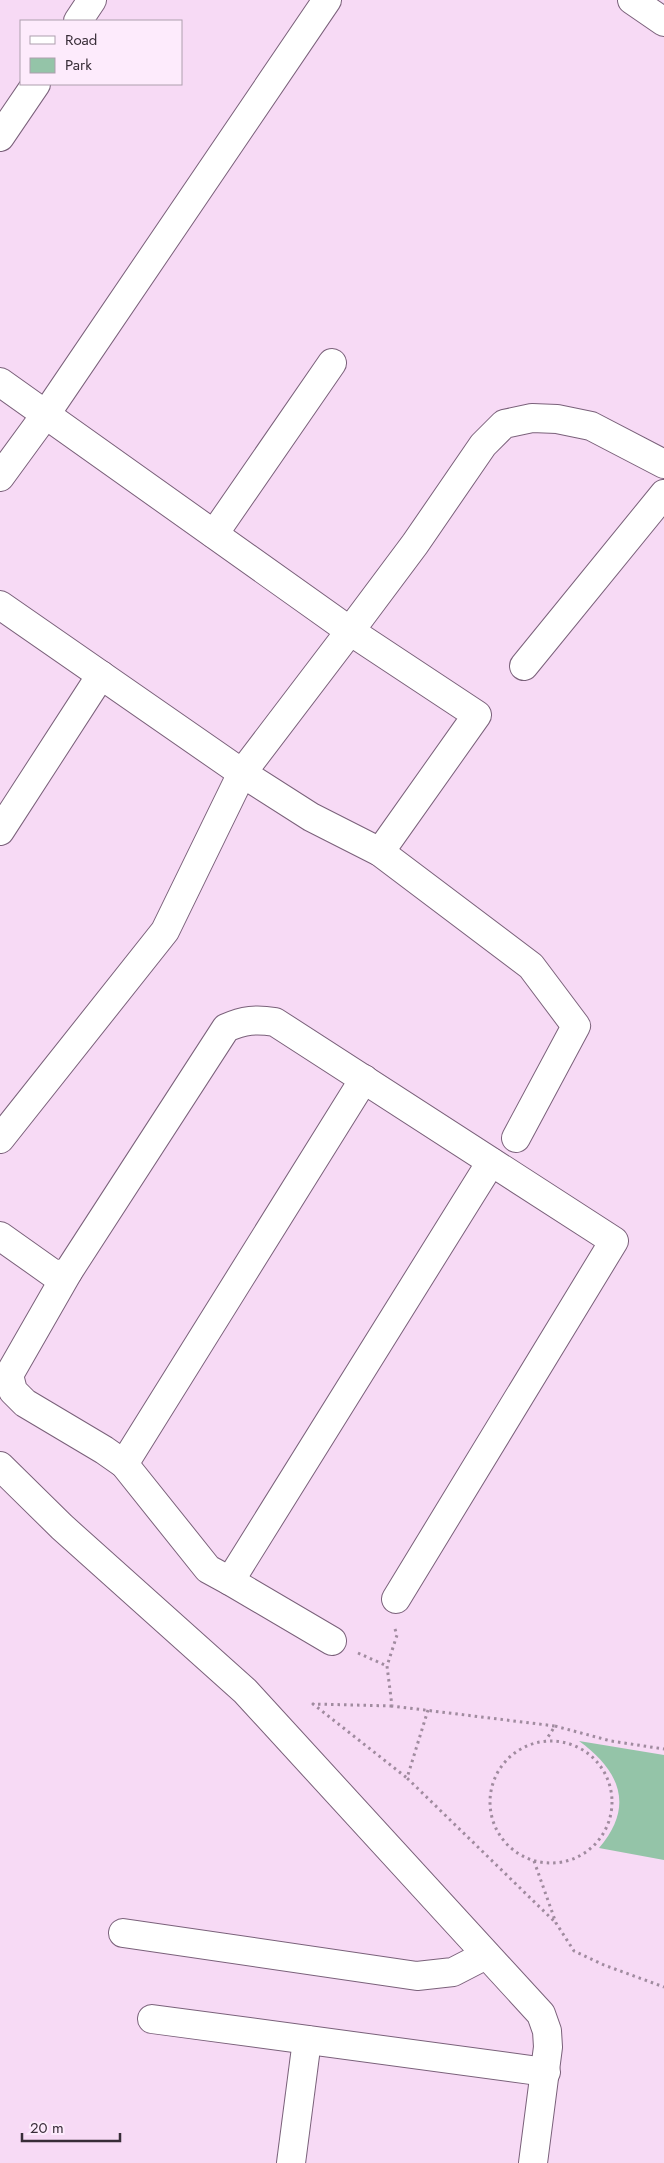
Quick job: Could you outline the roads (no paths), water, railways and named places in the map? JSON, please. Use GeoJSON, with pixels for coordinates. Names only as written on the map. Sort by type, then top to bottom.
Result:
{"type":"FeatureCollection","features":[{"type":"Feature","properties":{"kind":"street"},"geometry":{"type":"LineString","coordinates":[[79,20],[92,0]]}},
{"type":"Feature","properties":{"kind":"street"},"geometry":{"type":"LineString","coordinates":[[0,477],[46,414],[327,0]]}},
{"type":"Feature","properties":{"kind":"street"},"geometry":{"type":"LineString","coordinates":[[632,0],[664,22]]}},
{"type":"Feature","properties":{"kind":"street"},"geometry":{"type":"LineString","coordinates":[[0,137],[35,85]]}},
{"type":"Feature","properties":{"kind":"street"},"geometry":{"type":"LineString","coordinates":[[214,534],[332,363]]}},
{"type":"Feature","properties":{"kind":"street"},"geometry":{"type":"LineString","coordinates":[[0,382],[350,631],[477,715],[380,852]]}},
{"type":"Feature","properties":{"kind":"street"},"geometry":{"type":"LineString","coordinates":[[0,1139],[165,931],[242,773],[414,544],[483,445],[504,424],[532,418],[557,419],[590,426],[664,464]]}},
{"type":"Feature","properties":{"kind":"street"},"geometry":{"type":"LineString","coordinates":[[524,666],[664,494]]}},
{"type":"Feature","properties":{"kind":"street"},"geometry":{"type":"LineString","coordinates":[[0,605],[242,773],[311,817],[380,852],[530,966],[576,1026],[516,1138]]}},
{"type":"Feature","properties":{"kind":"street"},"geometry":{"type":"LineString","coordinates":[[0,831],[101,676]]}},
{"type":"Feature","properties":{"kind":"street"},"geometry":{"type":"LineString","coordinates":[[332,1641],[208,1569],[124,1464],[25,1403],[12,1391],[9,1375],[68,1272],[226,1028],[243,1021],[257,1019],[275,1022],[614,1241],[396,1599]]}},
{"type":"Feature","properties":{"kind":"street"},"geometry":{"type":"LineString","coordinates":[[124,1464],[364,1079]]}},
{"type":"Feature","properties":{"kind":"street"},"geometry":{"type":"LineString","coordinates":[[230,1581],[491,1162]]}},
{"type":"Feature","properties":{"kind":"street"},"geometry":{"type":"LineString","coordinates":[[0,1236],[55,1275],[68,1272]]}},
{"type":"Feature","properties":{"kind":"street"},"geometry":{"type":"LineString","coordinates":[[0,1466],[62,1528],[246,1691],[541,2014],[548,2039],[546,2072],[533,2163]]}},
{"type":"Feature","properties":{"kind":"street"},"geometry":{"type":"LineString","coordinates":[[123,1933],[417,1976],[453,1972],[486,1955]]}},
{"type":"Feature","properties":{"kind":"street"},"geometry":{"type":"LineString","coordinates":[[152,2018],[546,2072]]}},
{"type":"Feature","properties":{"kind":"street"},"geometry":{"type":"LineString","coordinates":[[291,2163],[308,2040]]}}]}
